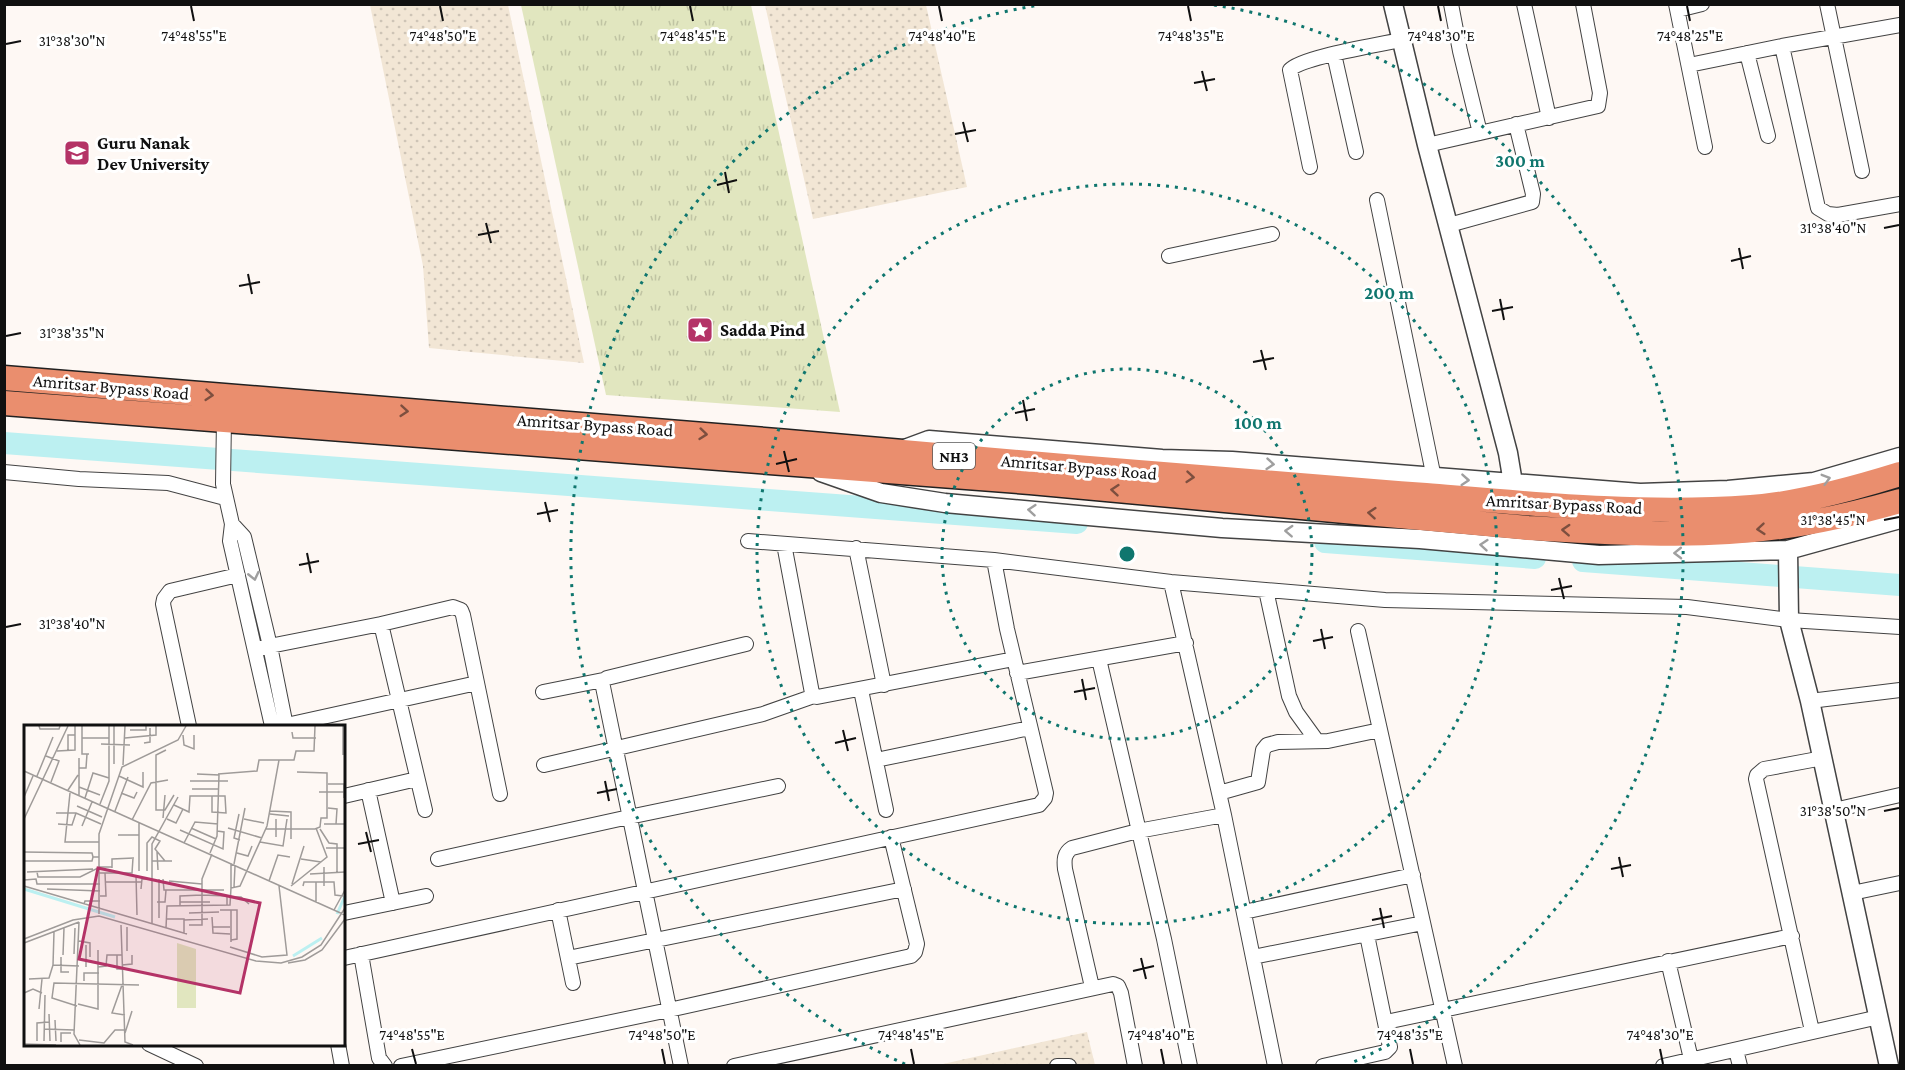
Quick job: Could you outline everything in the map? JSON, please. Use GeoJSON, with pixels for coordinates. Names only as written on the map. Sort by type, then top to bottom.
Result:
{"type":"FeatureCollection","features":[{"type":"Feature","properties":{"kind":"highway","name":"Amritsar Bypass Road"},"geometry":{"type":"LineString","coordinates":[[4,378],[665,430],[1211,479],[1628,509],[1690,510],[1756,507],[1826,494],[1900,474]]}},
{"type":"Feature","properties":{"kind":"highway","name":"Amritsar Bypass Road"},"geometry":{"type":"LineString","coordinates":[[4,403],[223,428],[1030,482],[1528,528],[1713,533],[1778,528],[1845,516],[1900,501]]}},
{"type":"Feature","properties":{"kind":"street"},"geometry":{"type":"LineString","coordinates":[[1393,4],[1400,40],[1508,453],[1513,483]]}},
{"type":"Feature","properties":{"kind":"street"},"geometry":{"type":"LineString","coordinates":[[1451,4],[1480,133]]}},
{"type":"Feature","properties":{"kind":"street"},"geometry":{"type":"LineString","coordinates":[[1524,4],[1550,118]]}},
{"type":"Feature","properties":{"kind":"street"},"geometry":{"type":"LineString","coordinates":[[1427,145],[1593,108],[1600,102],[1583,4]]}},
{"type":"Feature","properties":{"kind":"street"},"geometry":{"type":"LineString","coordinates":[[1702,4],[1677,7],[1705,147]]}},
{"type":"Feature","properties":{"kind":"street"},"geometry":{"type":"LineString","coordinates":[[1827,4],[1862,171]]}},
{"type":"Feature","properties":{"kind":"street"},"geometry":{"type":"LineString","coordinates":[[1689,66],[1782,46],[1900,25]]}},
{"type":"Feature","properties":{"kind":"street"},"geometry":{"type":"LineString","coordinates":[[1310,167],[1290,70],[1296,65],[1334,54],[1400,40]]}},
{"type":"Feature","properties":{"kind":"street"},"geometry":{"type":"LineString","coordinates":[[1782,46],[1818,208],[1828,214],[1838,215],[1900,204]]}},
{"type":"Feature","properties":{"kind":"street"},"geometry":{"type":"LineString","coordinates":[[1747,53],[1768,136]]}},
{"type":"Feature","properties":{"kind":"street"},"geometry":{"type":"LineString","coordinates":[[1334,54],[1356,152]]}},
{"type":"Feature","properties":{"kind":"street"},"geometry":{"type":"LineString","coordinates":[[1449,225],[1532,202],[1533,194],[1516,124]]}},
{"type":"Feature","properties":{"kind":"street"},"geometry":{"type":"LineString","coordinates":[[1377,200],[1434,478]]}},
{"type":"Feature","properties":{"kind":"street"},"geometry":{"type":"LineString","coordinates":[[1169,256],[1272,234]]}},
{"type":"Feature","properties":{"kind":"street"},"geometry":{"type":"LineString","coordinates":[[223,428],[224,491],[232,524],[230,541],[272,725]]}},
{"type":"Feature","properties":{"kind":"street"},"geometry":{"type":"LineString","coordinates":[[900,451],[929,440],[1640,493],[1728,490],[1814,482],[1900,457]]}},
{"type":"Feature","properties":{"kind":"street"},"geometry":{"type":"LineString","coordinates":[[801,466],[881,493],[934,501],[1222,528],[1420,539],[1599,555],[1788,554],[1900,519]]}},
{"type":"Feature","properties":{"kind":"street"},"geometry":{"type":"LineString","coordinates":[[4,472],[79,479],[162,482],[224,491]]}},
{"type":"Feature","properties":{"kind":"street"},"geometry":{"type":"LineString","coordinates":[[232,524],[243,533],[270,646],[285,725]]}},
{"type":"Feature","properties":{"kind":"street"},"geometry":{"type":"LineString","coordinates":[[748,541],[994,560],[1171,582],[1385,600],[1687,607],[1789,620],[1900,627]]}},
{"type":"Feature","properties":{"kind":"street"},"geometry":{"type":"LineString","coordinates":[[784,544],[814,696]]}},
{"type":"Feature","properties":{"kind":"street"},"geometry":{"type":"LineString","coordinates":[[856,548],[884,685]]}},
{"type":"Feature","properties":{"kind":"street"},"geometry":{"type":"LineString","coordinates":[[1788,554],[1789,620],[1823,758],[1889,1065]]}},
{"type":"Feature","properties":{"kind":"street"},"geometry":{"type":"LineString","coordinates":[[345,958],[1039,806],[1046,793],[1017,673],[994,560]]}},
{"type":"Feature","properties":{"kind":"street"},"geometry":{"type":"LineString","coordinates":[[189,725],[163,604],[164,599],[170,591],[238,575]]}},
{"type":"Feature","properties":{"kind":"street"},"geometry":{"type":"LineString","coordinates":[[1171,582],[1224,815],[1275,1065]]}},
{"type":"Feature","properties":{"kind":"street"},"geometry":{"type":"LineString","coordinates":[[1266,590],[1289,696],[1296,712],[1317,741]]}},
{"type":"Feature","properties":{"kind":"street"},"geometry":{"type":"LineString","coordinates":[[255,649],[457,608],[463,615],[500,794]]}},
{"type":"Feature","properties":{"kind":"street"},"geometry":{"type":"LineString","coordinates":[[381,624],[424,810]]}},
{"type":"Feature","properties":{"kind":"street"},"geometry":{"type":"LineString","coordinates":[[1358,631],[1455,1065]]}},
{"type":"Feature","properties":{"kind":"street"},"geometry":{"type":"LineString","coordinates":[[543,692],[603,680],[746,644]]}},
{"type":"Feature","properties":{"kind":"street"},"geometry":{"type":"LineString","coordinates":[[1017,673],[1186,644]]}},
{"type":"Feature","properties":{"kind":"street"},"geometry":{"type":"LineString","coordinates":[[544,765],[763,714],[814,696],[861,690],[1014,659]]}},
{"type":"Feature","properties":{"kind":"street"},"geometry":{"type":"LineString","coordinates":[[1099,659],[1164,939],[1190,1065]]}},
{"type":"Feature","properties":{"kind":"street"},"geometry":{"type":"LineString","coordinates":[[603,680],[628,817],[681,1065]]}},
{"type":"Feature","properties":{"kind":"street"},"geometry":{"type":"LineString","coordinates":[[290,725],[477,683]]}},
{"type":"Feature","properties":{"kind":"street"},"geometry":{"type":"LineString","coordinates":[[861,690],[886,810]]}},
{"type":"Feature","properties":{"kind":"street"},"geometry":{"type":"LineString","coordinates":[[1810,701],[1900,690]]}},
{"type":"Feature","properties":{"kind":"street"},"geometry":{"type":"LineString","coordinates":[[876,760],[1030,728]]}},
{"type":"Feature","properties":{"kind":"street"},"geometry":{"type":"LineString","coordinates":[[1219,793],[1258,782],[1261,757],[1267,746],[1278,742],[1335,740],[1380,730]]}},
{"type":"Feature","properties":{"kind":"street"},"geometry":{"type":"LineString","coordinates":[[1812,1031],[1756,779],[1764,769],[1823,758]]}},
{"type":"Feature","properties":{"kind":"street"},"geometry":{"type":"LineString","coordinates":[[345,796],[417,779]]}},
{"type":"Feature","properties":{"kind":"street"},"geometry":{"type":"LineString","coordinates":[[438,859],[778,786]]}},
{"type":"Feature","properties":{"kind":"street"},"geometry":{"type":"LineString","coordinates":[[368,790],[393,903]]}},
{"type":"Feature","properties":{"kind":"street"},"geometry":{"type":"LineString","coordinates":[[1834,810],[1900,795]]}},
{"type":"Feature","properties":{"kind":"street"},"geometry":{"type":"LineString","coordinates":[[1092,987],[1065,869],[1067,851],[1138,831],[1224,815]]}},
{"type":"Feature","properties":{"kind":"street"},"geometry":{"type":"LineString","coordinates":[[401,1065],[669,1010],[911,956],[915,952],[916,944],[891,837]]}},
{"type":"Feature","properties":{"kind":"street"},"geometry":{"type":"LineString","coordinates":[[1244,912],[1413,875]]}},
{"type":"Feature","properties":{"kind":"street"},"geometry":{"type":"LineString","coordinates":[[1852,893],[1900,883]]}},
{"type":"Feature","properties":{"kind":"street"},"geometry":{"type":"LineString","coordinates":[[568,958],[655,942],[903,889]]}},
{"type":"Feature","properties":{"kind":"street"},"geometry":{"type":"LineString","coordinates":[[345,913],[426,896]]}},
{"type":"Feature","properties":{"kind":"street"},"geometry":{"type":"LineString","coordinates":[[558,910],[573,983]]}},
{"type":"Feature","properties":{"kind":"street"},"geometry":{"type":"LineString","coordinates":[[1253,957],[1423,923]]}},
{"type":"Feature","properties":{"kind":"street"},"geometry":{"type":"LineString","coordinates":[[1323,1065],[1389,1050],[1391,1044],[1367,935]]}},
{"type":"Feature","properties":{"kind":"street"},"geometry":{"type":"LineString","coordinates":[[1386,1022],[1792,936]]}},
{"type":"Feature","properties":{"kind":"street"},"geometry":{"type":"LineString","coordinates":[[361,954],[379,1058],[386,1065]]}},
{"type":"Feature","properties":{"kind":"street"},"geometry":{"type":"LineString","coordinates":[[1668,961],[1691,1059]]}},
{"type":"Feature","properties":{"kind":"street"},"geometry":{"type":"LineString","coordinates":[[734,1065],[1113,984],[1119,988],[1135,1065]]}},
{"type":"Feature","properties":{"kind":"street"},"geometry":{"type":"LineString","coordinates":[[1663,1065],[1879,1017]]}},
{"type":"Feature","properties":{"kind":"street"},"geometry":{"type":"LineString","coordinates":[[153,1046],[196,1065]]}},
{"type":"Feature","properties":{"kind":"street"},"geometry":{"type":"LineString","coordinates":[[338,1046],[339,1065]]}},
{"type":"Feature","properties":{"kind":"street"},"geometry":{"type":"LineString","coordinates":[[1736,1050],[1740,1065]]}},
{"type":"Feature","properties":{"kind":"street"},"geometry":{"type":"LineString","coordinates":[[1057,1065],[1069,1065]]}},
{"type":"Feature","properties":{"kind":"shaded area"},"geometry":{"type":"Polygon","coordinates":[[[370,5],[508,5],[584,363],[429,348],[423,266],[370,5]]]}},
{"type":"Feature","properties":{"kind":"shaded area"},"geometry":{"type":"Polygon","coordinates":[[[765,5],[926,5],[967,187],[813,219],[765,5]]]}},
{"type":"Feature","properties":{"kind":"shaded area"},"geometry":{"type":"Polygon","coordinates":[[[1087,1032],[1095,1065],[934,1066],[1087,1032]]]}},
{"type":"Feature","properties":{"kind":"green space"},"geometry":{"type":"Polygon","coordinates":[[[521,5],[751,5],[840,412],[606,395],[521,5]]]}},
{"type":"Feature","properties":{"kind":"waterway"},"geometry":{"type":"LineString","coordinates":[[4,443],[1077,523]]}},
{"type":"Feature","properties":{"kind":"waterway"},"geometry":{"type":"LineString","coordinates":[[1325,542],[1535,558]]}},
{"type":"Feature","properties":{"kind":"waterway"},"geometry":{"type":"LineString","coordinates":[[1583,561],[1900,585]]}},
{"type":"Feature","properties":{"kind":"place","name":"Guru Nanak Dev University"},"geometry":{"type":"Point","coordinates":[77,153]}},
{"type":"Feature","properties":{"kind":"place","name":"Sadda Pind"},"geometry":{"type":"Point","coordinates":[700,330]}}]}
